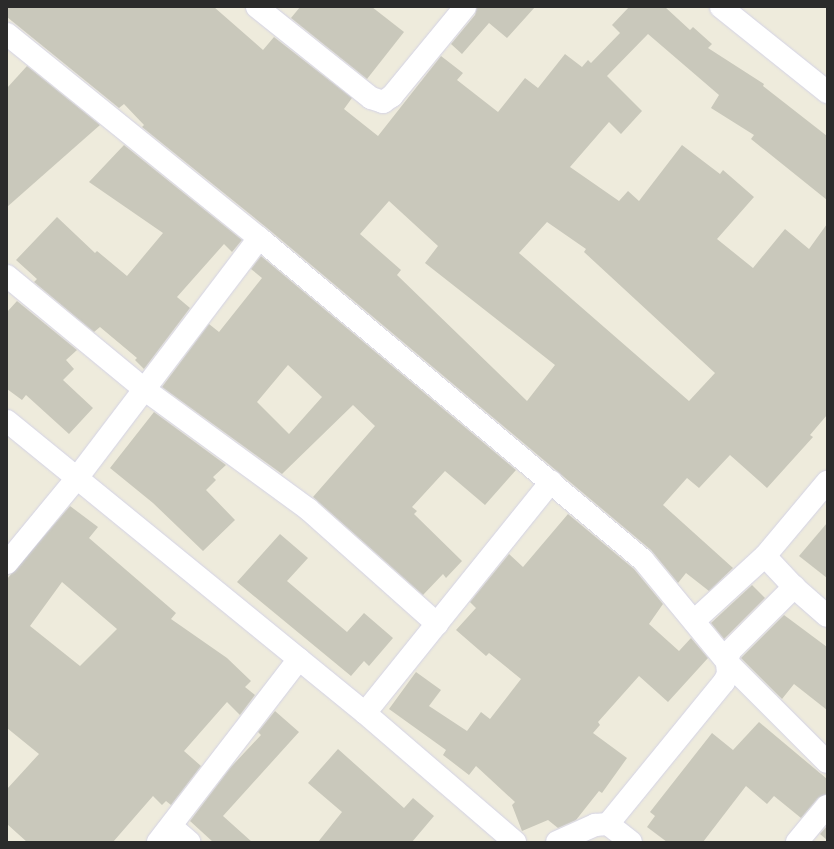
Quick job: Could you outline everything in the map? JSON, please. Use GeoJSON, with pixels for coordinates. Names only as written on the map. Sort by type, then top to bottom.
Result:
{"type":"FeatureCollection","features":[{"type":"Feature","properties":{"kind":"street"},"geometry":{"type":"LineString","coordinates":[[257,7],[371,98],[383,102],[392,96],[466,7]]}},
{"type":"Feature","properties":{"kind":"street"},"geometry":{"type":"LineString","coordinates":[[721,7],[827,92]]}},
{"type":"Feature","properties":{"kind":"street"},"geometry":{"type":"LineString","coordinates":[[7,34],[259,238],[643,560],[726,662],[827,762]]}},
{"type":"Feature","properties":{"kind":"street"},"geometry":{"type":"LineString","coordinates":[[7,563],[77,478],[259,238]]}},
{"type":"Feature","properties":{"kind":"street"},"geometry":{"type":"LineString","coordinates":[[7,276],[144,389],[308,509],[437,624]]}},
{"type":"Feature","properties":{"kind":"street"},"geometry":{"type":"LineString","coordinates":[[7,421],[365,713],[515,842]]}},
{"type":"Feature","properties":{"kind":"street"},"geometry":{"type":"LineString","coordinates":[[365,713],[551,482]]}},
{"type":"Feature","properties":{"kind":"street"},"geometry":{"type":"LineString","coordinates":[[694,621],[765,556],[827,482]]}},
{"type":"Feature","properties":{"kind":"street"},"geometry":{"type":"LineString","coordinates":[[765,556],[794,587],[827,616]]}},
{"type":"Feature","properties":{"kind":"street"},"geometry":{"type":"LineString","coordinates":[[608,824],[724,682],[728,674],[726,662],[730,651],[794,587]]}},
{"type":"Feature","properties":{"kind":"street"},"geometry":{"type":"LineString","coordinates":[[189,842],[165,834],[299,659]]}},
{"type":"Feature","properties":{"kind":"street"},"geometry":{"type":"LineString","coordinates":[[797,842],[827,806]]}},
{"type":"Feature","properties":{"kind":"street"},"geometry":{"type":"LineString","coordinates":[[557,842],[595,825],[608,824],[631,842]]}},
{"type":"Feature","properties":{"kind":"building"},"geometry":{"type":"Polygon","coordinates":[[[7,7],[214,7],[263,50],[274,37],[352,98],[344,109],[378,136],[441,56],[463,73],[457,80],[498,112],[525,78],[538,88],[565,54],[582,67],[588,60],[591,63],[620,33],[612,25],[629,7],[665,7],[690,30],[693,27],[712,44],[708,48],[764,84],[763,86],[827,136],[827,200],[751,139],[754,135],[711,108],[719,95],[648,34],[607,76],[642,111],[621,134],[609,122],[570,167],[619,201],[628,191],[639,201],[682,145],[720,174],[723,170],[754,197],[717,239],[753,268],[785,229],[809,249],[827,224],[827,415],[810,435],[813,437],[767,488],[730,455],[699,488],[687,478],[663,505],[733,568],[709,591],[686,573],[678,583],[651,550],[267,228],[142,127],[144,125],[124,104],[119,108],[7,17],[7,7]],[[389,201],[360,234],[401,270],[397,275],[527,401],[555,365],[425,263],[438,246],[389,201]],[[547,222],[519,253],[689,401],[715,373],[584,252],[586,249],[547,222]]]}},
{"type":"Feature","properties":{"kind":"building"},"geometry":{"type":"Polygon","coordinates":[[[300,7],[372,7],[404,32],[367,79],[291,18],[300,7]]]}},
{"type":"Feature","properties":{"kind":"building"},"geometry":{"type":"Polygon","coordinates":[[[477,7],[535,7],[507,38],[489,23],[462,54],[451,44],[475,15],[477,7]]]}},
{"type":"Feature","properties":{"kind":"building"},"geometry":{"type":"Polygon","coordinates":[[[27,66],[100,125],[7,207],[7,88],[27,66]]]}},
{"type":"Feature","properties":{"kind":"building"},"geometry":{"type":"Polygon","coordinates":[[[124,145],[242,240],[232,252],[224,244],[177,297],[190,308],[144,369],[135,360],[137,358],[100,327],[94,332],[34,282],[37,279],[16,260],[57,217],[95,253],[97,251],[127,276],[163,233],[89,182],[124,145]]]}},
{"type":"Feature","properties":{"kind":"building"},"geometry":{"type":"Polygon","coordinates":[[[261,256],[516,470],[485,505],[445,471],[412,507],[417,511],[414,514],[462,561],[446,578],[443,574],[423,595],[313,497],[375,426],[353,405],[282,474],[162,387],[209,324],[219,332],[262,278],[251,269],[261,256]],[[288,365],[257,402],[289,434],[322,397],[288,365]]]}},
{"type":"Feature","properties":{"kind":"building"},"geometry":{"type":"Polygon","coordinates":[[[17,301],[77,350],[66,360],[74,369],[63,380],[93,408],[69,434],[26,395],[22,400],[7,389],[7,312],[17,301]]]}},
{"type":"Feature","properties":{"kind":"building"},"geometry":{"type":"Polygon","coordinates":[[[154,412],[226,465],[213,477],[216,480],[206,490],[235,520],[203,551],[153,503],[110,468],[154,412]]]}},
{"type":"Feature","properties":{"kind":"building"},"geometry":{"type":"Polygon","coordinates":[[[70,506],[98,527],[89,538],[176,613],[171,619],[227,658],[251,681],[245,687],[255,695],[240,715],[227,702],[184,751],[201,766],[171,805],[166,801],[162,805],[153,796],[113,842],[27,842],[7,824],[7,789],[39,754],[7,728],[7,579],[70,506]],[[62,582],[30,626],[80,666],[117,629],[62,582]]]}},
{"type":"Feature","properties":{"kind":"building"},"geometry":{"type":"Polygon","coordinates":[[[568,514],[634,569],[663,604],[649,624],[679,651],[691,638],[708,658],[668,702],[639,676],[598,722],[600,725],[593,733],[627,758],[602,793],[599,791],[576,820],[558,828],[548,820],[522,831],[512,805],[515,802],[476,766],[469,775],[443,755],[446,750],[389,709],[416,672],[441,690],[429,706],[467,731],[481,712],[490,719],[521,679],[489,653],[486,656],[456,630],[476,608],[470,602],[509,554],[523,567],[568,514]]]}},
{"type":"Feature","properties":{"kind":"building"},"geometry":{"type":"Polygon","coordinates":[[[827,523],[827,578],[799,556],[827,523]]]}},
{"type":"Feature","properties":{"kind":"building"},"geometry":{"type":"Polygon","coordinates":[[[280,534],[308,558],[287,581],[347,632],[364,613],[393,638],[369,666],[364,661],[351,676],[237,582],[280,534]]]}},
{"type":"Feature","properties":{"kind":"building"},"geometry":{"type":"Polygon","coordinates":[[[752,585],[765,598],[724,639],[711,623],[752,585]]]}},
{"type":"Feature","properties":{"kind":"building"},"geometry":{"type":"Polygon","coordinates":[[[784,615],[827,647],[827,710],[794,684],[782,699],[741,658],[784,615]]]}},
{"type":"Feature","properties":{"kind":"building"},"geometry":{"type":"Polygon","coordinates":[[[275,711],[299,732],[223,816],[252,842],[213,842],[190,821],[231,767],[261,735],[258,732],[275,711]]]}},
{"type":"Feature","properties":{"kind":"building"},"geometry":{"type":"Polygon","coordinates":[[[759,722],[827,779],[827,794],[818,798],[801,818],[774,796],[767,804],[746,786],[703,842],[667,842],[647,827],[655,816],[650,812],[712,733],[733,750],[759,722]]]}},
{"type":"Feature","properties":{"kind":"building"},"geometry":{"type":"Polygon","coordinates":[[[338,749],[404,808],[413,798],[434,816],[412,842],[318,842],[342,812],[308,783],[338,749]]]}},
{"type":"Feature","properties":{"kind":"building"},"geometry":{"type":"Polygon","coordinates":[[[827,826],[827,840],[820,834],[827,826]]]}}]}
